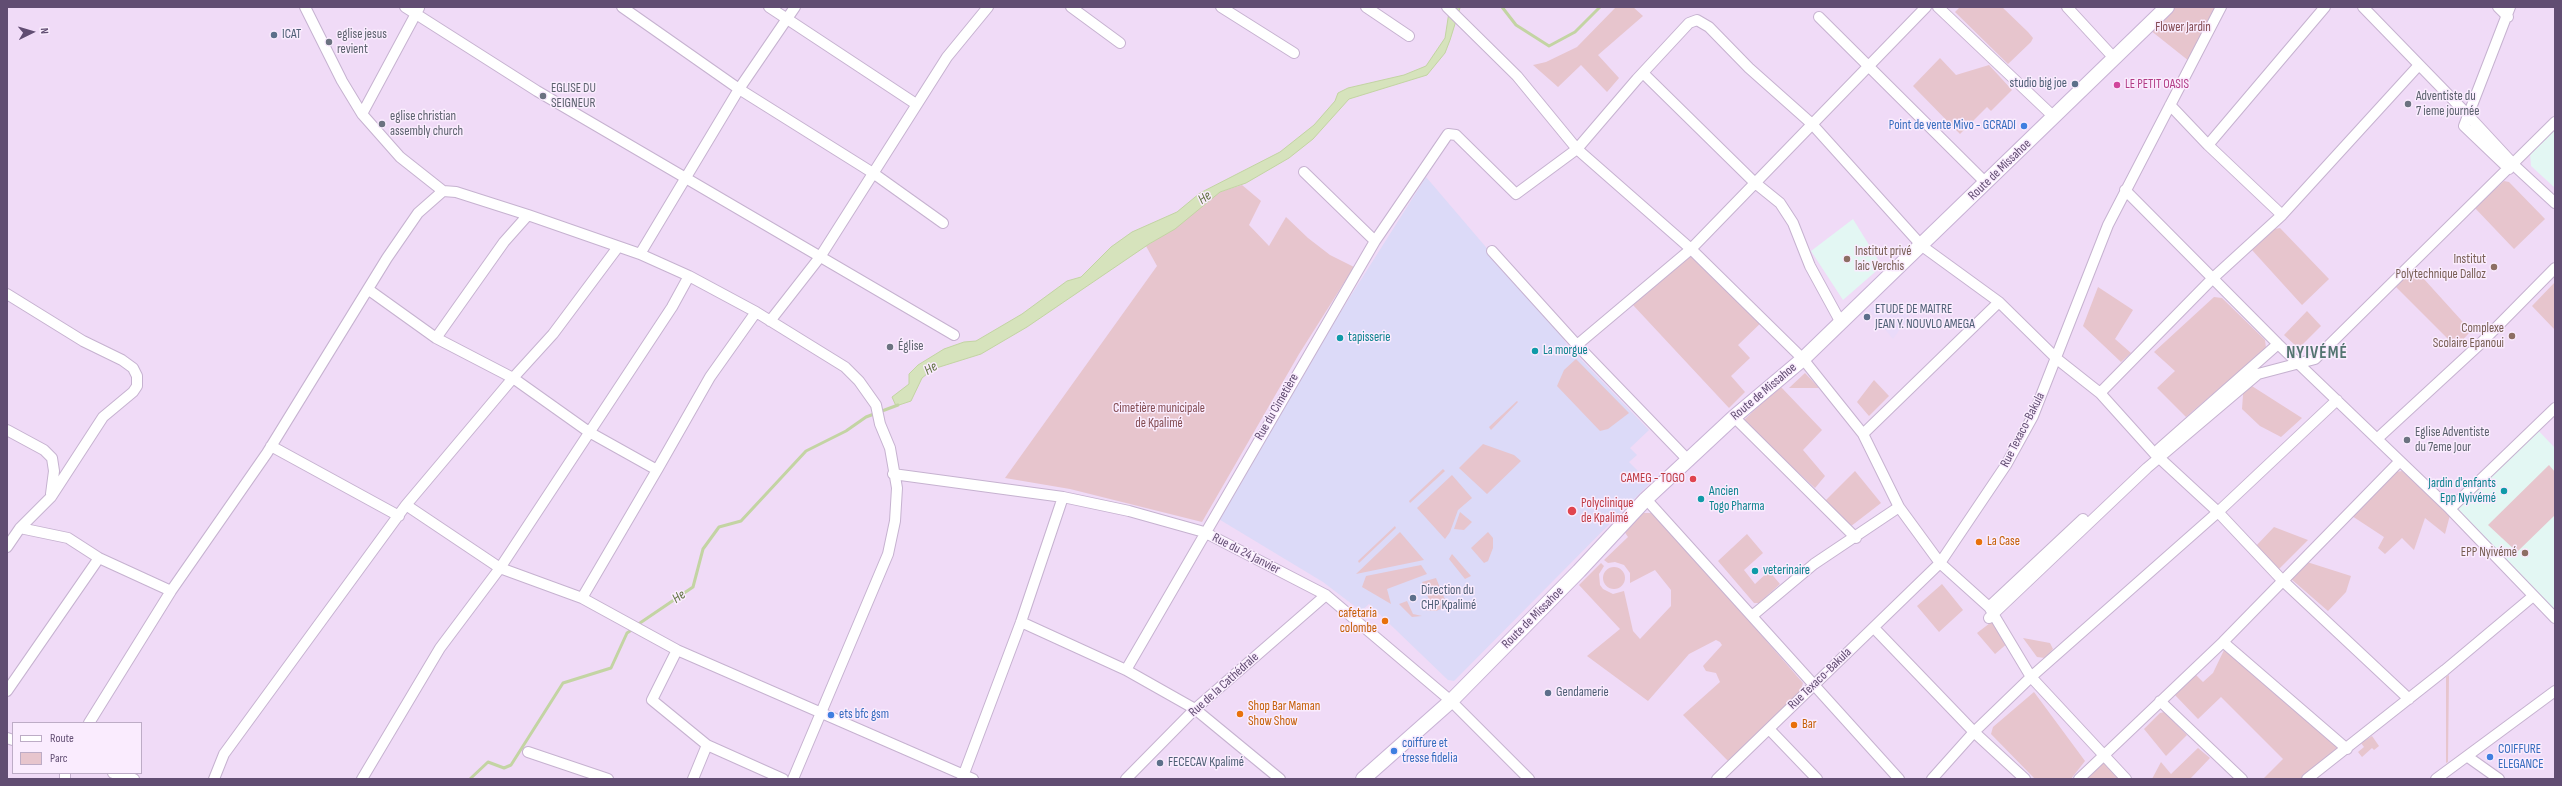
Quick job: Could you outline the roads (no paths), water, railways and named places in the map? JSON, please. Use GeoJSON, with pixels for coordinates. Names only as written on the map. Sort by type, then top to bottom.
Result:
{"type":"FeatureCollection","features":[{"type":"Feature","properties":{"kind":"main road","name":"Route de Missahoe"},"geometry":{"type":"LineString","coordinates":[[1363,779],[1451,701],[1579,571],[1646,500],[1734,417],[1803,359],[1840,321],[1922,246],[2168,7]]}},
{"type":"Feature","properties":{"kind":"street"},"geometry":{"type":"LineString","coordinates":[[304,7],[342,81],[362,114],[400,157],[443,191],[456,192],[528,215],[640,254],[689,276],[756,312],[845,367],[859,381],[876,404],[880,424],[890,448],[897,488],[895,521],[888,554],[822,714],[793,779]]}},
{"type":"Feature","properties":{"kind":"street"},"geometry":{"type":"LineString","coordinates":[[405,7],[417,10],[537,91],[954,335]]}},
{"type":"Feature","properties":{"kind":"street"},"geometry":{"type":"LineString","coordinates":[[622,7],[739,89],[873,173],[942,223]]}},
{"type":"Feature","properties":{"kind":"street"},"geometry":{"type":"LineString","coordinates":[[769,7],[916,104]]}},
{"type":"Feature","properties":{"kind":"street"},"geometry":{"type":"LineString","coordinates":[[640,254],[739,89],[795,7]]}},
{"type":"Feature","properties":{"kind":"street"},"geometry":{"type":"LineString","coordinates":[[770,321],[820,257],[947,57],[988,7]]}},
{"type":"Feature","properties":{"kind":"street"},"geometry":{"type":"LineString","coordinates":[[1071,7],[1120,43]]}},
{"type":"Feature","properties":{"kind":"street"},"geometry":{"type":"LineString","coordinates":[[1221,7],[1294,52]]}},
{"type":"Feature","properties":{"kind":"street"},"geometry":{"type":"LineString","coordinates":[[1366,7],[1409,36]]}},
{"type":"Feature","properties":{"kind":"street"},"geometry":{"type":"LineString","coordinates":[[1577,346],[1690,249],[1926,7]]}},
{"type":"Feature","properties":{"kind":"street"},"geometry":{"type":"LineString","coordinates":[[1938,7],[2054,117]]}},
{"type":"Feature","properties":{"kind":"street"},"geometry":{"type":"LineString","coordinates":[[2067,7],[2114,58]]}},
{"type":"Feature","properties":{"kind":"street","name":"Rue Texaco-Bakula"},"geometry":{"type":"LineString","coordinates":[[1717,779],[1940,563],[2006,466],[2033,416],[2108,225],[2221,7]]}},
{"type":"Feature","properties":{"kind":"street"},"geometry":{"type":"LineString","coordinates":[[2208,145],[2325,7]]}},
{"type":"Feature","properties":{"kind":"street"},"geometry":{"type":"LineString","coordinates":[[2362,7],[2466,113],[2513,168]]}},
{"type":"Feature","properties":{"kind":"street"},"geometry":{"type":"LineString","coordinates":[[2498,7],[2510,10]]}},
{"type":"Feature","properties":{"kind":"street"},"geometry":{"type":"LineString","coordinates":[[1448,8],[1460,18],[1517,76],[1577,148],[1690,249],[1803,359],[1863,434],[1899,507],[1940,563],[1989,607],[2031,677],[2102,755],[2126,779]]}},
{"type":"Feature","properties":{"kind":"street"},"geometry":{"type":"LineString","coordinates":[[362,114],[417,10]]}},
{"type":"Feature","properties":{"kind":"street"},"geometry":{"type":"LineString","coordinates":[[2466,113],[2510,10]]}},
{"type":"Feature","properties":{"kind":"street"},"geometry":{"type":"LineString","coordinates":[[2510,10],[2464,126],[2555,203]]}},
{"type":"Feature","properties":{"kind":"street"},"geometry":{"type":"LineString","coordinates":[[1819,17],[1986,183]]}},
{"type":"Feature","properties":{"kind":"street"},"geometry":{"type":"LineString","coordinates":[[1577,148],[1689,23],[1697,20],[1709,27],[1748,68],[1812,124],[1922,246],[1999,302],[2057,358],[2100,393],[2154,453],[2218,512],[2282,580],[2409,699]]}},
{"type":"Feature","properties":{"kind":"street"},"geometry":{"type":"LineString","coordinates":[[2100,393],[2213,278],[2282,215],[2419,65]]}},
{"type":"Feature","properties":{"kind":"street"},"geometry":{"type":"LineString","coordinates":[[1643,73],[1754,182],[1780,203],[1794,223],[1810,266],[1840,321]]}},
{"type":"Feature","properties":{"kind":"street"},"geometry":{"type":"LineString","coordinates":[[2170,105],[2208,145],[2282,215]]}},
{"type":"Feature","properties":{"kind":"street"},"geometry":{"type":"LineString","coordinates":[[2306,369],[2513,168],[2555,122]]}},
{"type":"Feature","properties":{"kind":"street"},"geometry":{"type":"LineString","coordinates":[[1989,618],[2147,468],[2258,374],[2315,359],[2513,168],[2555,132]]}},
{"type":"Feature","properties":{"kind":"street","name":"Rue du Cimetière"},"geometry":{"type":"LineString","coordinates":[[1126,670],[1204,532],[1376,241],[1448,134],[1456,135],[1516,194],[1577,148]]}},
{"type":"Feature","properties":{"kind":"street"},"geometry":{"type":"LineString","coordinates":[[1304,172],[1376,241]]}},
{"type":"Feature","properties":{"kind":"street"},"geometry":{"type":"LineString","coordinates":[[2125,190],[2278,344],[2378,438],[2450,510],[2532,597],[2555,618]]}},
{"type":"Feature","properties":{"kind":"street"},"geometry":{"type":"LineString","coordinates":[[90,722],[171,591],[271,446],[370,290],[387,258],[418,212],[443,191]]}},
{"type":"Feature","properties":{"kind":"street"},"geometry":{"type":"LineString","coordinates":[[436,338],[504,242],[528,215]]}},
{"type":"Feature","properties":{"kind":"street"},"geometry":{"type":"LineString","coordinates":[[214,779],[224,754],[406,505],[552,334],[618,247]]}},
{"type":"Feature","properties":{"kind":"street"},"geometry":{"type":"LineString","coordinates":[[1492,250],[1577,346],[1689,461]]}},
{"type":"Feature","properties":{"kind":"street"},"geometry":{"type":"LineString","coordinates":[[2378,438],[2480,344],[2555,268]]}},
{"type":"Feature","properties":{"kind":"street"},"geometry":{"type":"LineString","coordinates":[[362,779],[440,648],[500,568],[672,307],[689,276]]}},
{"type":"Feature","properties":{"kind":"street"},"geometry":{"type":"LineString","coordinates":[[370,290],[436,338],[513,378],[589,432],[657,470]]}},
{"type":"Feature","properties":{"kind":"street"},"geometry":{"type":"LineString","coordinates":[[7,294],[83,341],[122,360],[132,368],[137,376],[137,386],[133,392],[103,417],[51,497],[14,531],[7,547]]}},
{"type":"Feature","properties":{"kind":"street"},"geometry":{"type":"LineString","coordinates":[[1863,434],[1999,302]]}},
{"type":"Feature","properties":{"kind":"street"},"geometry":{"type":"LineString","coordinates":[[582,598],[710,377],[756,312]]}},
{"type":"Feature","properties":{"kind":"street"},"geometry":{"type":"LineString","coordinates":[[1989,607],[2154,453],[2278,344]]}},
{"type":"Feature","properties":{"kind":"street"},"geometry":{"type":"LineString","coordinates":[[1932,779],[1974,732],[2031,677],[2218,512],[2337,400]]}},
{"type":"Feature","properties":{"kind":"street"},"geometry":{"type":"LineString","coordinates":[[2450,510],[2555,408]]}},
{"type":"Feature","properties":{"kind":"street"},"geometry":{"type":"LineString","coordinates":[[1734,417],[1856,538]]}},
{"type":"Feature","properties":{"kind":"street"},"geometry":{"type":"LineString","coordinates":[[7,430],[44,450],[52,458],[54,471],[51,497]]}},
{"type":"Feature","properties":{"kind":"street"},"geometry":{"type":"LineString","coordinates":[[271,446],[399,516]]}},
{"type":"Feature","properties":{"kind":"street"},"geometry":{"type":"LineString","coordinates":[[2079,779],[2102,755],[2223,642],[2400,461]]}},
{"type":"Feature","properties":{"kind":"street","name":"Rue du 24 Janvier"},"geometry":{"type":"LineString","coordinates":[[894,474],[1063,497],[1129,511],[1204,532],[1326,595],[1451,701],[1529,779]]}},
{"type":"Feature","properties":{"kind":"street"},"geometry":{"type":"LineString","coordinates":[[406,505],[500,568],[582,598],[677,650],[966,778],[1063,497]]}},
{"type":"Feature","properties":{"kind":"street"},"geometry":{"type":"LineString","coordinates":[[1646,500],[1899,779]]}},
{"type":"Feature","properties":{"kind":"street"},"geometry":{"type":"LineString","coordinates":[[1752,616],[1814,564],[1856,538],[1899,507]]}},
{"type":"Feature","properties":{"kind":"street"},"geometry":{"type":"LineString","coordinates":[[14,531],[68,538],[99,558],[171,591]]}},
{"type":"Feature","properties":{"kind":"street"},"geometry":{"type":"LineString","coordinates":[[7,691],[99,558]]}},
{"type":"Feature","properties":{"kind":"street","name":"Rue de la Cathédrale"},"geometry":{"type":"LineString","coordinates":[[1126,779],[1195,709],[1326,595]]}},
{"type":"Feature","properties":{"kind":"street"},"geometry":{"type":"LineString","coordinates":[[2307,779],[2409,699],[2532,597]]}},
{"type":"Feature","properties":{"kind":"street"},"geometry":{"type":"LineString","coordinates":[[1021,622],[1126,670],[1195,709],[1280,779]]}},
{"type":"Feature","properties":{"kind":"street"},"geometry":{"type":"LineString","coordinates":[[1874,628],[1974,732],[2025,779]]}},
{"type":"Feature","properties":{"kind":"street"},"geometry":{"type":"LineString","coordinates":[[2223,642],[2347,749]]}},
{"type":"Feature","properties":{"kind":"street"},"geometry":{"type":"LineString","coordinates":[[677,650],[652,700],[707,744],[783,779]]}},
{"type":"Feature","properties":{"kind":"street"},"geometry":{"type":"LineString","coordinates":[[2436,779],[2468,757],[2555,691]]}},
{"type":"Feature","properties":{"kind":"street"},"geometry":{"type":"LineString","coordinates":[[2160,701],[2242,779]]}},
{"type":"Feature","properties":{"kind":"street"},"geometry":{"type":"LineString","coordinates":[[1769,729],[1816,779]]}},
{"type":"Feature","properties":{"kind":"street"},"geometry":{"type":"LineString","coordinates":[[693,779],[707,744]]}},
{"type":"Feature","properties":{"kind":"street"},"geometry":{"type":"LineString","coordinates":[[528,752],[608,779]]}},
{"type":"Feature","properties":{"kind":"street"},"geometry":{"type":"LineString","coordinates":[[2468,757],[2499,779]]}},
{"type":"Feature","properties":{"kind":"street"},"geometry":{"type":"LineString","coordinates":[[116,774],[134,779]]}},
{"type":"Feature","properties":{"kind":"water"},"geometry":{"type":"Polygon","coordinates":[[[1454,7],[1460,8],[1445,53],[1427,75],[1349,99],[1313,139],[1289,158],[1246,183],[1220,192],[1175,229],[1149,244],[1027,327],[981,354],[933,369],[922,378],[911,401],[896,406],[892,397],[909,384],[909,374],[918,365],[944,349],[964,342],[976,341],[1022,314],[1067,281],[1081,277],[1111,247],[1132,232],[1177,212],[1200,193],[1280,152],[1314,125],[1335,101],[1338,93],[1348,88],[1404,75],[1426,66],[1445,38],[1449,12],[1454,7]]]}},
{"type":"Feature","properties":{"kind":"waterway"},"geometry":{"type":"LineString","coordinates":[[1502,7],[1516,25],[1549,46],[1575,32],[1600,7]]}},
{"type":"Feature","properties":{"kind":"waterway","name":"He"},"geometry":{"type":"LineString","coordinates":[[637,625],[693,587],[703,549],[719,527],[741,521],[806,451],[846,431],[866,417],[898,405]]}},
{"type":"Feature","properties":{"kind":"waterway","name":"He"},"geometry":{"type":"LineString","coordinates":[[470,779],[488,762],[504,768],[511,765],[563,683],[611,668],[627,633],[633,629]]}},
{"type":"Feature","properties":{"kind":"place","name":"ICAT"},"geometry":{"type":"Point","coordinates":[274,35]}},
{"type":"Feature","properties":{"kind":"place","name":"eglise jesus revient"},"geometry":{"type":"Point","coordinates":[329,42]}},
{"type":"Feature","properties":{"kind":"place","name":"studio big joe"},"geometry":{"type":"Point","coordinates":[2075,84]}},
{"type":"Feature","properties":{"kind":"place","name":"LE PETIT OASIS"},"geometry":{"type":"Point","coordinates":[2117,85]}},
{"type":"Feature","properties":{"kind":"place","name":"EGLISE DU SEIGNEUR"},"geometry":{"type":"Point","coordinates":[543,96]}},
{"type":"Feature","properties":{"kind":"place","name":"Adventiste du 7 ieme journée"},"geometry":{"type":"Point","coordinates":[2408,104]}},
{"type":"Feature","properties":{"kind":"place","name":"eglise christian assembly church"},"geometry":{"type":"Point","coordinates":[382,124]}},
{"type":"Feature","properties":{"kind":"place","name":"Point de vente Mivo - GCRADI"},"geometry":{"type":"Point","coordinates":[2024,126]}},
{"type":"Feature","properties":{"kind":"place","name":"Institut privé laic Verchis"},"geometry":{"type":"Point","coordinates":[1847,259]}},
{"type":"Feature","properties":{"kind":"place","name":"Institut Polytechnique Dalloz"},"geometry":{"type":"Point","coordinates":[2494,267]}},
{"type":"Feature","properties":{"kind":"place","name":"ETUDE DE MAITRE JEAN Y. NOUVLO AMEGA"},"geometry":{"type":"Point","coordinates":[1867,317]}},
{"type":"Feature","properties":{"kind":"place","name":"Complexe Scolaire Epanoui"},"geometry":{"type":"Point","coordinates":[2512,336]}},
{"type":"Feature","properties":{"kind":"place","name":"tapisserie"},"geometry":{"type":"Point","coordinates":[1340,338]}},
{"type":"Feature","properties":{"kind":"place","name":"Église"},"geometry":{"type":"Point","coordinates":[890,347]}},
{"type":"Feature","properties":{"kind":"place","name":"La morgue"},"geometry":{"type":"Point","coordinates":[1535,351]}},
{"type":"Feature","properties":{"kind":"place","name":"Eglise Adventiste du 7eme Jour"},"geometry":{"type":"Point","coordinates":[2407,440]}},
{"type":"Feature","properties":{"kind":"place","name":"CAMEG - TOGO"},"geometry":{"type":"Point","coordinates":[1693,479]}},
{"type":"Feature","properties":{"kind":"place","name":"Jardin d'enfants Epp Nyivémé"},"geometry":{"type":"Point","coordinates":[2504,491]}},
{"type":"Feature","properties":{"kind":"place","name":"Ancien Togo Pharma"},"geometry":{"type":"Point","coordinates":[1701,499]}},
{"type":"Feature","properties":{"kind":"place","name":"Polyclinique de Kpalimé"},"geometry":{"type":"Point","coordinates":[1572,511]}},
{"type":"Feature","properties":{"kind":"place","name":"La Case"},"geometry":{"type":"Point","coordinates":[1979,542]}},
{"type":"Feature","properties":{"kind":"place","name":"EPP Nyivémé"},"geometry":{"type":"Point","coordinates":[2525,553]}},
{"type":"Feature","properties":{"kind":"place","name":"veterinaire"},"geometry":{"type":"Point","coordinates":[1755,571]}},
{"type":"Feature","properties":{"kind":"place","name":"Direction du CHP Kpalimé"},"geometry":{"type":"Point","coordinates":[1413,598]}},
{"type":"Feature","properties":{"kind":"place","name":"cafetaria colombe"},"geometry":{"type":"Point","coordinates":[1385,621]}},
{"type":"Feature","properties":{"kind":"place","name":"Gendamerie"},"geometry":{"type":"Point","coordinates":[1548,693]}},
{"type":"Feature","properties":{"kind":"place","name":"Shop Bar Maman Show Show"},"geometry":{"type":"Point","coordinates":[1240,714]}},
{"type":"Feature","properties":{"kind":"place","name":"ets bfc gsm"},"geometry":{"type":"Point","coordinates":[831,715]}},
{"type":"Feature","properties":{"kind":"place","name":"Bar"},"geometry":{"type":"Point","coordinates":[1794,725]}},
{"type":"Feature","properties":{"kind":"place","name":"coiffure et tresse fidelia"},"geometry":{"type":"Point","coordinates":[1394,751]}},
{"type":"Feature","properties":{"kind":"place","name":"COIFFURE ELEGANCE"},"geometry":{"type":"Point","coordinates":[2490,757]}},
{"type":"Feature","properties":{"kind":"place","name":"FECECAV Kpalimé"},"geometry":{"type":"Point","coordinates":[1160,763]}},
{"type":"Feature","properties":{"kind":"district","name":"NYIVÉMÉ"},"geometry":{"type":"Point","coordinates":[2317,354]}},
{"type":"Feature","properties":{"kind":"park label","name":"Flower Jardin"},"geometry":{"type":"Point","coordinates":[2183,28]}},
{"type":"Feature","properties":{"kind":"park label","name":"Cimetière municipale de Kpalimé"},"geometry":{"type":"Point","coordinates":[1159,416]}}]}
